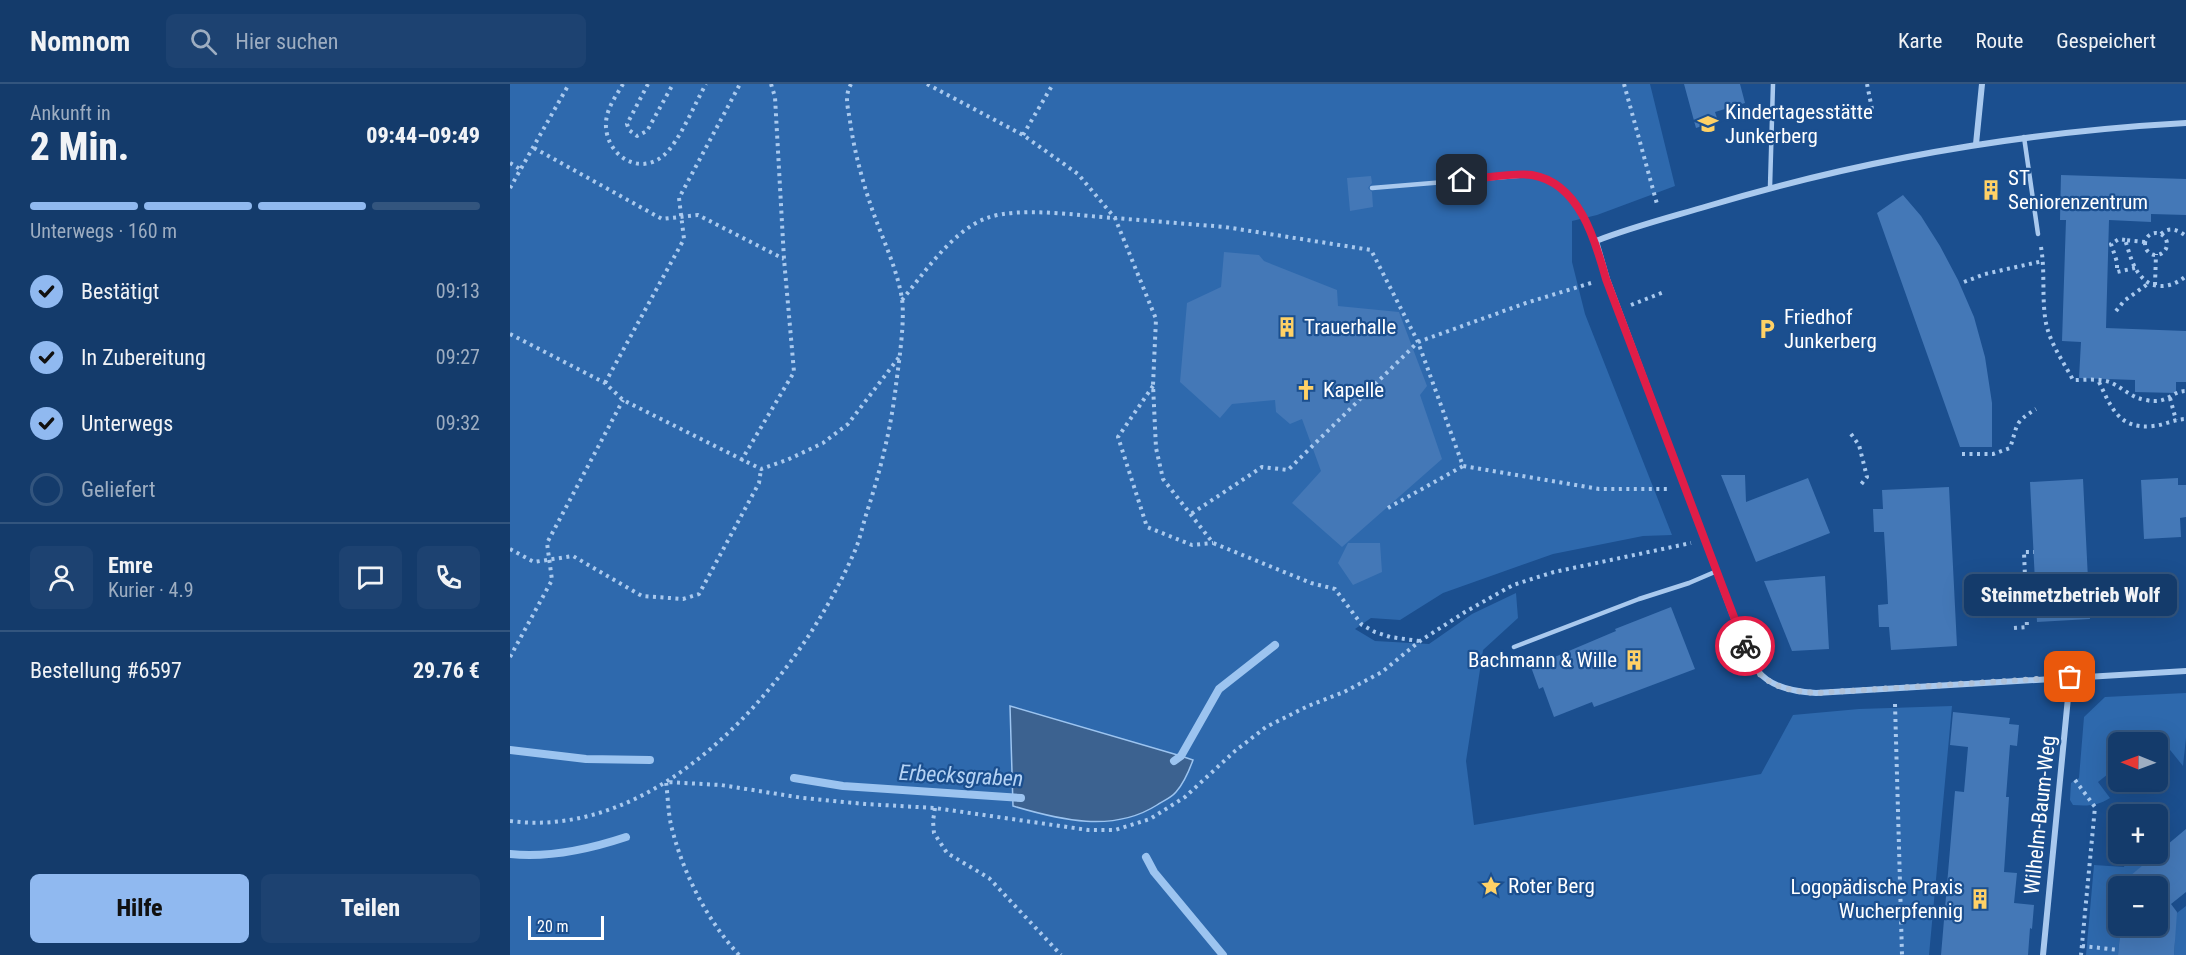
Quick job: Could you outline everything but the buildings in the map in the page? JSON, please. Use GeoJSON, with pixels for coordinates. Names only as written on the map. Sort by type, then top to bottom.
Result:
{"type":"FeatureCollection","features":[{"type":"Feature","properties":{"kind":"street"},"geometry":{"type":"LineString","coordinates":[[1976,144],[1982,84]]}},
{"type":"Feature","properties":{"kind":"street"},"geometry":{"type":"LineString","coordinates":[[2186,123],[2108,127],[2024,137],[1976,144],[1819,175],[1770,187],[1596,241],[1606,279],[1742,640],[1758,672],[1770,682],[1785,688],[1816,693],[2186,671]]}},
{"type":"Feature","properties":{"kind":"street","name":"Wilhelm-Baum-Weg"},"geometry":{"type":"LineString","coordinates":[[2043,955],[2070,677]]}},
{"type":"Feature","properties":{"kind":"lane"},"geometry":{"type":"LineString","coordinates":[[1770,187],[1773,84]]}},
{"type":"Feature","properties":{"kind":"lane"},"geometry":{"type":"LineString","coordinates":[[2024,137],[2038,234]]}},
{"type":"Feature","properties":{"kind":"lane"},"geometry":{"type":"LineString","coordinates":[[1372,188],[1530,174],[1552,181],[1571,197],[1596,241]]}},
{"type":"Feature","properties":{"kind":"lane"},"geometry":{"type":"LineString","coordinates":[[1514,647],[1717,571]]}},
{"type":"Feature","properties":{"kind":"path"},"geometry":{"type":"LineString","coordinates":[[510,188],[569,84]]}},
{"type":"Feature","properties":{"kind":"path"},"geometry":{"type":"LineString","coordinates":[[623,84],[611,105],[606,120],[606,133],[610,146],[624,159],[633,163],[649,163],[662,157],[673,145],[706,84]]}},
{"type":"Feature","properties":{"kind":"path"},"geometry":{"type":"LineString","coordinates":[[648,84],[627,124],[629,130],[637,135],[646,131],[673,84]]}},
{"type":"Feature","properties":{"kind":"path"},"geometry":{"type":"LineString","coordinates":[[605,383],[684,239],[679,198],[740,84]]}},
{"type":"Feature","properties":{"kind":"path"},"geometry":{"type":"LineString","coordinates":[[741,461],[794,372],[784,259],[775,97],[771,84]]}},
{"type":"Feature","properties":{"kind":"path"},"geometry":{"type":"LineString","coordinates":[[510,821],[531,824],[565,823],[597,815],[608,812],[666,782],[726,735],[771,689],[812,633],[854,555],[874,490],[893,412],[900,356],[902,300],[853,140],[846,98],[851,84]]}},
{"type":"Feature","properties":{"kind":"path"},"geometry":{"type":"LineString","coordinates":[[927,84],[1023,135],[1078,174],[1115,218],[1155,318],[1153,386],[1156,448],[1163,479],[1214,543]]}},
{"type":"Feature","properties":{"kind":"path"},"geometry":{"type":"LineString","coordinates":[[1023,135],[1053,84]]}},
{"type":"Feature","properties":{"kind":"path"},"geometry":{"type":"LineString","coordinates":[[1624,84],[1661,220]]}},
{"type":"Feature","properties":{"kind":"path"},"geometry":{"type":"LineString","coordinates":[[1867,84],[1872,109]]}},
{"type":"Feature","properties":{"kind":"path"},"geometry":{"type":"LineString","coordinates":[[534,148],[662,219],[698,214],[784,259]]}},
{"type":"Feature","properties":{"kind":"path"},"geometry":{"type":"LineString","coordinates":[[510,163],[520,169]]}},
{"type":"Feature","properties":{"kind":"path"},"geometry":{"type":"LineString","coordinates":[[902,300],[935,259],[962,232],[987,218],[1021,212],[1225,227],[1371,250],[1418,342],[1463,466]]}},
{"type":"Feature","properties":{"kind":"path"},"geometry":{"type":"LineString","coordinates":[[2145,242],[2152,234],[2161,234],[2171,229],[2186,236]]}},
{"type":"Feature","properties":{"kind":"path"},"geometry":{"type":"LineString","coordinates":[[2038,234],[2043,261],[2045,318],[2053,348],[2073,380],[2110,382],[2133,396],[2146,400],[2158,401],[2170,398],[2179,391],[2186,391]]}},
{"type":"Feature","properties":{"kind":"path"},"geometry":{"type":"LineString","coordinates":[[2145,242],[2147,250],[2156,254],[2161,253],[2166,247],[2165,237],[2161,234]]}},
{"type":"Feature","properties":{"kind":"path"},"geometry":{"type":"LineString","coordinates":[[2135,268],[2117,272],[2117,262],[2110,244],[2119,238],[2145,242]]}},
{"type":"Feature","properties":{"kind":"path"},"geometry":{"type":"LineString","coordinates":[[2125,240],[2135,268],[2140,276],[2149,283],[2171,285],[2178,283],[2186,276]]}},
{"type":"Feature","properties":{"kind":"path"},"geometry":{"type":"LineString","coordinates":[[2155,285],[2156,254]]}},
{"type":"Feature","properties":{"kind":"path"},"geometry":{"type":"LineString","coordinates":[[1964,282],[1985,274],[2043,261]]}},
{"type":"Feature","properties":{"kind":"path"},"geometry":{"type":"LineString","coordinates":[[1191,514],[1262,467],[1288,470],[1418,342],[1526,303],[1606,279]]}},
{"type":"Feature","properties":{"kind":"path"},"geometry":{"type":"LineString","coordinates":[[2116,311],[2124,301],[2149,283]]}},
{"type":"Feature","properties":{"kind":"path"},"geometry":{"type":"LineString","coordinates":[[1618,310],[1664,292]]}},
{"type":"Feature","properties":{"kind":"path"},"geometry":{"type":"LineString","coordinates":[[510,334],[605,383],[623,400],[761,469],[823,443],[848,423],[900,356]]}},
{"type":"Feature","properties":{"kind":"path"},"geometry":{"type":"LineString","coordinates":[[2099,381],[2112,409],[2120,419],[2142,426],[2186,419]]}},
{"type":"Feature","properties":{"kind":"path"},"geometry":{"type":"LineString","coordinates":[[1153,386],[1118,437],[1147,527],[1192,545],[1214,543],[1311,583],[1335,589],[1362,624],[1375,632],[1390,637],[1420,641]]}},
{"type":"Feature","properties":{"kind":"path"},"geometry":{"type":"LineString","coordinates":[[2170,398],[2176,420]]}},
{"type":"Feature","properties":{"kind":"path"},"geometry":{"type":"LineString","coordinates":[[510,657],[552,580],[547,543],[623,400]]}},
{"type":"Feature","properties":{"kind":"path"},"geometry":{"type":"LineString","coordinates":[[1962,454],[1993,454],[2010,448],[2015,426],[2021,418],[2036,409]]}},
{"type":"Feature","properties":{"kind":"path"},"geometry":{"type":"LineString","coordinates":[[1851,434],[1859,445],[1867,477],[1859,488]]}},
{"type":"Feature","properties":{"kind":"path"},"geometry":{"type":"LineString","coordinates":[[1388,508],[1463,466],[1599,489],[1687,489]]}},
{"type":"Feature","properties":{"kind":"path"},"geometry":{"type":"LineString","coordinates":[[510,549],[534,562],[573,556],[642,596],[683,599],[699,594],[759,483],[761,469]]}},
{"type":"Feature","properties":{"kind":"path"},"geometry":{"type":"LineString","coordinates":[[666,782],[721,785],[803,798],[865,804],[935,808],[1088,830],[1115,830],[1150,819],[1185,797],[1235,751],[1266,727],[1382,672],[1420,641],[1513,585],[1554,572],[1705,540]]}},
{"type":"Feature","properties":{"kind":"path"},"geometry":{"type":"LineString","coordinates":[[2014,628],[2027,627],[2024,552],[2034,552]]}},
{"type":"Feature","properties":{"kind":"path"},"geometry":{"type":"LineString","coordinates":[[1894,688],[1902,955]]}},
{"type":"Feature","properties":{"kind":"path"},"geometry":{"type":"LineString","coordinates":[[2062,763],[2095,807],[2081,955]]}},
{"type":"Feature","properties":{"kind":"path"},"geometry":{"type":"LineString","coordinates":[[666,782],[672,828],[696,895],[739,955]]}},
{"type":"Feature","properties":{"kind":"path"},"geometry":{"type":"LineString","coordinates":[[935,808],[934,833],[947,853],[989,878],[1061,955]]}},
{"type":"Feature","properties":{"kind":"path"},"geometry":{"type":"LineString","coordinates":[[2082,946],[2119,950]]}},
{"type":"Feature","properties":{"kind":"shaded area"},"geometry":{"type":"Polygon","coordinates":[[[510,84],[1650,84],[1675,186],[1597,215],[1572,221],[1572,262],[1585,314],[1672,535],[1643,536],[1553,554],[1443,593],[1400,620],[1371,618],[1355,629],[1375,641],[1429,644],[1472,614],[1516,593],[1518,618],[1483,650],[1466,761],[1474,825],[1761,774],[1793,715],[1859,709],[1952,706],[1929,955],[510,955],[510,84]]]}},
{"type":"Feature","properties":{"kind":"shaded area"},"geometry":{"type":"Polygon","coordinates":[[[2186,693],[2186,738],[2183,766],[2168,747],[2168,732],[2108,732],[2108,774],[2098,782],[2110,798],[2092,805],[2073,805],[2070,800],[2071,783],[2079,778],[2084,717],[2105,697],[2186,693]]]}},
{"type":"Feature","properties":{"kind":"shaded area"},"geometry":{"type":"Polygon","coordinates":[[[1010,706],[1193,760],[1184,781],[1172,796],[1140,814],[1123,819],[1086,821],[1068,819],[1013,806],[1010,706]]]}},
{"type":"Feature","properties":{"kind":"shaded area"},"geometry":{"type":"Polygon","coordinates":[[[2125,864],[2145,864],[2132,876],[2108,876],[2108,936],[2120,936],[2118,955],[2086,955],[2094,865],[2124,867],[2125,864]]]}},
{"type":"Feature","properties":{"kind":"shaded area"},"geometry":{"type":"Polygon","coordinates":[[[2186,906],[2186,955],[2174,955],[2175,941],[2168,933],[2169,919],[2186,906]]]}},
{"type":"Feature","properties":{"kind":"waterway"},"geometry":{"type":"LineString","coordinates":[[1174,761],[1181,756],[1219,689],[1275,645]]}},
{"type":"Feature","properties":{"kind":"waterway","name":"Erbecksgraben"},"geometry":{"type":"LineString","coordinates":[[510,750],[586,759],[650,760]]}},
{"type":"Feature","properties":{"kind":"waterway","name":"Erbecksgraben"},"geometry":{"type":"LineString","coordinates":[[794,778],[843,786],[1021,798]]}},
{"type":"Feature","properties":{"kind":"waterway"},"geometry":{"type":"LineString","coordinates":[[510,854],[539,855],[569,852],[626,837]]}},
{"type":"Feature","properties":{"kind":"waterway"},"geometry":{"type":"LineString","coordinates":[[1146,857],[1154,872],[1223,955]]}},
{"type":"Feature","properties":{"kind":"way so far"},"geometry":{"type":"LineString","coordinates":[[1745,646],[1758,672],[1770,682],[1799,692],[1816,693],[2070,677]]}},
{"type":"Feature","properties":{"kind":"place","name":"Kindertagesstätte Junkerberg"},"geometry":{"type":"Point","coordinates":[1708,124]}},
{"type":"Feature","properties":{"kind":"place","name":"ST Seniorenzentrum"},"geometry":{"type":"Point","coordinates":[1991,190]}},
{"type":"Feature","properties":{"kind":"place","name":"Trauerhalle"},"geometry":{"type":"Point","coordinates":[1287,327]}},
{"type":"Feature","properties":{"kind":"place","name":"Friedhof Junkerberg"},"geometry":{"type":"Point","coordinates":[1767,329]}},
{"type":"Feature","properties":{"kind":"place","name":"Kapelle"},"geometry":{"type":"Point","coordinates":[1306,390]}},
{"type":"Feature","properties":{"kind":"place","name":"Bachmann & Wille"},"geometry":{"type":"Point","coordinates":[1634,660]}},
{"type":"Feature","properties":{"kind":"place","name":"Steinmetzbetrieb Wolf"},"geometry":{"type":"Point","coordinates":[2070,677]}},
{"type":"Feature","properties":{"kind":"place","name":"Roter Berg"},"geometry":{"type":"Point","coordinates":[1491,886]}},
{"type":"Feature","properties":{"kind":"place","name":"Logopädische Praxis Wucherpfennig"},"geometry":{"type":"Point","coordinates":[1980,899]}},
{"type":"Feature","properties":{"kind":"route"},"geometry":{"type":"LineString","coordinates":[[1462,180],[1530,174],[1552,181],[1571,197],[1596,241],[1606,279],[1745,646]]}}]}
